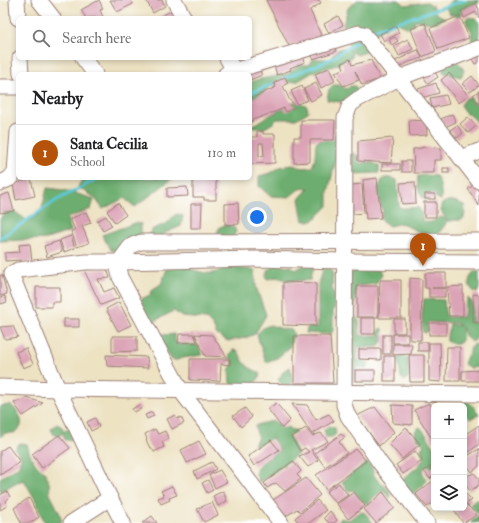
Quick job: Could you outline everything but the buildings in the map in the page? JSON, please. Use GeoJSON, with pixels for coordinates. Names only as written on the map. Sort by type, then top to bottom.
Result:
{"type":"FeatureCollection","features":[{"type":"Feature","properties":{"kind":"street"},"geometry":{"type":"LineString","coordinates":[[17,0],[18,16]]}},
{"type":"Feature","properties":{"kind":"street"},"geometry":{"type":"LineString","coordinates":[[39,0],[51,16]]}},
{"type":"Feature","properties":{"kind":"street"},"geometry":{"type":"LineString","coordinates":[[174,0],[183,16]]}},
{"type":"Feature","properties":{"kind":"street"},"geometry":{"type":"LineString","coordinates":[[228,68],[359,33],[366,36],[479,181]]}},
{"type":"Feature","properties":{"kind":"street"},"geometry":{"type":"LineString","coordinates":[[427,523],[380,463],[348,416],[344,405],[345,118],[350,105],[358,99],[399,78],[479,48]]}},
{"type":"Feature","properties":{"kind":"street"},"geometry":{"type":"LineString","coordinates":[[20,60],[21,72]]}},
{"type":"Feature","properties":{"kind":"street"},"geometry":{"type":"LineString","coordinates":[[84,60],[94,72]]}},
{"type":"Feature","properties":{"kind":"street"},"geometry":{"type":"LineString","coordinates":[[0,87],[16,87]]}},
{"type":"Feature","properties":{"kind":"street"},"geometry":{"type":"LineString","coordinates":[[460,158],[479,151]]}},
{"type":"Feature","properties":{"kind":"street"},"geometry":{"type":"LineString","coordinates":[[0,183],[9,179],[15,172],[16,159]]}},
{"type":"Feature","properties":{"kind":"street"},"geometry":{"type":"LineString","coordinates":[[280,523],[181,391],[120,277],[118,268],[119,262],[130,247],[141,242],[479,241]]}},
{"type":"Feature","properties":{"kind":"street"},"geometry":{"type":"LineString","coordinates":[[123,523],[58,389],[11,274],[18,270],[86,262],[256,259],[479,262]]}},
{"type":"Feature","properties":{"kind":"street"},"geometry":{"type":"LineString","coordinates":[[0,387],[478,396]]}},
{"type":"Feature","properties":{"kind":"street"},"geometry":{"type":"LineString","coordinates":[[70,523],[110,498]]}},
{"type":"Feature","properties":{"kind":"green space"},"geometry":{"type":"Polygon","coordinates":[[[357,0],[399,0],[405,5],[427,2],[434,7],[436,13],[445,18],[434,23],[415,20],[413,25],[408,28],[394,23],[375,34],[370,31],[366,52],[357,55],[351,51],[352,57],[337,65],[313,72],[298,81],[269,87],[260,95],[252,98],[252,82],[288,74],[298,65],[308,65],[313,59],[330,59],[340,49],[349,49],[348,42],[361,33],[343,25],[348,8],[357,0]]]}},
{"type":"Feature","properties":{"kind":"green space"},"geometry":{"type":"Polygon","coordinates":[[[452,0],[479,0],[479,3],[467,7],[458,17],[450,14],[445,7],[452,0]]]}},
{"type":"Feature","properties":{"kind":"green space"},"geometry":{"type":"Polygon","coordinates":[[[470,17],[479,21],[479,45],[471,44],[472,32],[465,20],[470,17]]]}},
{"type":"Feature","properties":{"kind":"green space"},"geometry":{"type":"Polygon","coordinates":[[[450,49],[461,65],[464,71],[461,77],[443,72],[444,64],[448,62],[438,55],[439,51],[450,49]]]}},
{"type":"Feature","properties":{"kind":"green space"},"geometry":{"type":"Polygon","coordinates":[[[333,85],[338,85],[347,89],[350,86],[355,86],[359,95],[347,103],[327,100],[329,89],[333,85]]]}},
{"type":"Feature","properties":{"kind":"green space"},"geometry":{"type":"Polygon","coordinates":[[[466,98],[471,98],[474,103],[479,106],[479,121],[477,122],[471,115],[466,114],[461,105],[466,98]]]}},
{"type":"Feature","properties":{"kind":"green space"},"geometry":{"type":"Polygon","coordinates":[[[294,102],[307,106],[308,112],[296,119],[277,119],[263,129],[255,128],[252,125],[294,102]]]}},
{"type":"Feature","properties":{"kind":"green space"},"geometry":{"type":"Polygon","coordinates":[[[337,135],[337,155],[328,192],[328,206],[313,221],[303,221],[299,199],[309,188],[299,189],[289,197],[270,196],[259,186],[259,176],[271,173],[280,167],[292,165],[303,168],[312,167],[315,159],[316,143],[322,139],[337,135]]]}},
{"type":"Feature","properties":{"kind":"green space"},"geometry":{"type":"Polygon","coordinates":[[[355,153],[360,164],[370,162],[379,166],[379,173],[357,174],[348,172],[350,154],[355,153]]]}},
{"type":"Feature","properties":{"kind":"green space"},"geometry":{"type":"Polygon","coordinates":[[[418,176],[436,176],[439,181],[441,200],[435,197],[428,199],[423,198],[421,195],[418,188],[418,176]]]}},
{"type":"Feature","properties":{"kind":"green space"},"geometry":{"type":"Polygon","coordinates":[[[384,178],[392,178],[397,180],[400,208],[419,208],[422,221],[431,222],[441,217],[446,219],[441,211],[441,205],[446,201],[455,201],[464,205],[464,218],[449,222],[447,220],[438,234],[419,232],[402,223],[389,226],[381,220],[383,211],[379,200],[378,189],[384,178]]]}},
{"type":"Feature","properties":{"kind":"green space"},"geometry":{"type":"Polygon","coordinates":[[[82,180],[170,180],[135,207],[124,198],[103,209],[94,197],[78,187],[82,180]]]}},
{"type":"Feature","properties":{"kind":"green space"},"geometry":{"type":"Polygon","coordinates":[[[47,188],[64,190],[94,199],[91,209],[67,218],[71,231],[47,239],[0,241],[0,219],[8,207],[28,221],[41,213],[47,188]]]}},
{"type":"Feature","properties":{"kind":"green space"},"geometry":{"type":"Polygon","coordinates":[[[176,214],[183,216],[181,226],[165,233],[152,250],[131,248],[121,253],[111,250],[102,235],[135,223],[141,224],[141,235],[147,236],[153,229],[166,224],[176,214]]]}},
{"type":"Feature","properties":{"kind":"green space"},"geometry":{"type":"Polygon","coordinates":[[[225,225],[234,227],[236,232],[229,242],[217,232],[220,227],[225,225]]]}},
{"type":"Feature","properties":{"kind":"green space"},"geometry":{"type":"Polygon","coordinates":[[[182,265],[199,272],[209,273],[217,272],[229,265],[237,268],[255,270],[256,287],[266,315],[255,334],[245,338],[228,341],[217,335],[213,326],[206,319],[182,317],[174,311],[152,322],[140,305],[141,299],[150,295],[153,289],[161,284],[167,269],[182,265]]]}},
{"type":"Feature","properties":{"kind":"green space"},"geometry":{"type":"Polygon","coordinates":[[[273,265],[291,266],[296,270],[303,265],[313,266],[310,280],[290,281],[276,277],[268,279],[266,276],[268,270],[273,265]]]}},
{"type":"Feature","properties":{"kind":"green space"},"geometry":{"type":"Polygon","coordinates":[[[325,267],[329,268],[333,275],[332,289],[335,297],[335,305],[333,312],[333,330],[331,334],[306,333],[307,328],[318,327],[318,284],[325,267]]]}},
{"type":"Feature","properties":{"kind":"green space"},"geometry":{"type":"Polygon","coordinates":[[[355,270],[379,270],[382,276],[376,284],[356,286],[354,315],[359,321],[359,332],[361,336],[378,335],[379,329],[383,329],[382,341],[378,347],[358,347],[357,360],[369,363],[366,368],[359,367],[354,370],[354,378],[351,383],[349,275],[355,270]]]}},
{"type":"Feature","properties":{"kind":"green space"},"geometry":{"type":"Polygon","coordinates":[[[474,272],[479,272],[479,289],[477,293],[471,289],[469,284],[470,278],[474,272]]]}},
{"type":"Feature","properties":{"kind":"green space"},"geometry":{"type":"Polygon","coordinates":[[[468,298],[472,302],[472,322],[479,324],[478,334],[473,342],[467,338],[462,327],[462,340],[459,344],[447,341],[450,324],[460,326],[456,323],[429,322],[427,324],[428,331],[425,333],[423,332],[422,317],[424,299],[444,300],[447,317],[464,317],[465,305],[468,298]]]}},
{"type":"Feature","properties":{"kind":"green space"},"geometry":{"type":"Polygon","coordinates":[[[270,325],[292,330],[294,334],[289,348],[277,358],[266,362],[257,334],[263,328],[270,325]]]}},
{"type":"Feature","properties":{"kind":"green space"},"geometry":{"type":"Polygon","coordinates":[[[161,334],[174,334],[178,345],[198,345],[202,355],[172,360],[161,342],[161,334]]]}},
{"type":"Feature","properties":{"kind":"green space"},"geometry":{"type":"Polygon","coordinates":[[[479,343],[479,367],[470,368],[464,364],[470,352],[471,346],[479,343]]]}},
{"type":"Feature","properties":{"kind":"green space"},"geometry":{"type":"Polygon","coordinates":[[[233,350],[238,351],[244,363],[260,373],[259,378],[254,384],[234,386],[230,383],[229,371],[233,364],[229,355],[233,350]]]}},
{"type":"Feature","properties":{"kind":"green space"},"geometry":{"type":"Polygon","coordinates":[[[398,358],[408,358],[408,378],[405,381],[401,378],[398,358]]]}},
{"type":"Feature","properties":{"kind":"green space"},"geometry":{"type":"Polygon","coordinates":[[[290,367],[292,383],[288,386],[282,385],[278,380],[283,372],[290,367]]]}},
{"type":"Feature","properties":{"kind":"green space"},"geometry":{"type":"Polygon","coordinates":[[[466,401],[471,404],[479,414],[470,419],[467,416],[467,403],[464,403],[466,401]]]}},
{"type":"Feature","properties":{"kind":"green space"},"geometry":{"type":"Polygon","coordinates":[[[11,405],[20,417],[21,426],[14,433],[5,433],[0,437],[0,406],[11,405]]]}},
{"type":"Feature","properties":{"kind":"green space"},"geometry":{"type":"Polygon","coordinates":[[[273,421],[283,429],[288,427],[297,431],[289,436],[298,454],[259,482],[256,470],[259,465],[280,450],[272,438],[255,446],[258,437],[255,426],[273,421]]]}},
{"type":"Feature","properties":{"kind":"green space"},"geometry":{"type":"Polygon","coordinates":[[[57,424],[62,427],[64,432],[68,428],[73,431],[75,437],[70,440],[65,440],[63,433],[59,436],[54,435],[51,429],[57,424]]]}},
{"type":"Feature","properties":{"kind":"green space"},"geometry":{"type":"Polygon","coordinates":[[[329,426],[335,428],[336,434],[332,437],[326,437],[324,430],[329,426]]]}},
{"type":"Feature","properties":{"kind":"green space"},"geometry":{"type":"Polygon","coordinates":[[[420,427],[431,442],[431,466],[425,467],[422,472],[426,482],[417,491],[412,493],[400,484],[424,459],[421,449],[424,445],[416,437],[415,431],[420,427]]]}},
{"type":"Feature","properties":{"kind":"green space"},"geometry":{"type":"Polygon","coordinates":[[[20,443],[27,444],[33,460],[41,470],[45,472],[49,483],[50,494],[62,521],[60,523],[46,523],[44,521],[35,499],[24,480],[0,491],[0,478],[19,466],[21,457],[15,449],[20,443]]]}},
{"type":"Feature","properties":{"kind":"green space"},"geometry":{"type":"Polygon","coordinates":[[[368,462],[377,480],[389,491],[390,498],[383,490],[367,505],[353,490],[349,491],[342,483],[346,478],[368,462]]]}},
{"type":"Feature","properties":{"kind":"green space"},"geometry":{"type":"Polygon","coordinates":[[[474,500],[479,500],[479,515],[470,505],[474,500]]]}},
{"type":"Feature","properties":{"kind":"green space"},"geometry":{"type":"Polygon","coordinates":[[[363,512],[373,523],[338,523],[341,518],[349,520],[357,514],[363,512]]]}},
{"type":"Feature","properties":{"kind":"green space"},"geometry":{"type":"Polygon","coordinates":[[[479,515],[479,522],[471,523],[471,521],[479,515]]]}},
{"type":"Feature","properties":{"kind":"waterway"},"geometry":{"type":"LineString","coordinates":[[369,34],[376,29],[465,0]]}},
{"type":"Feature","properties":{"kind":"waterway"},"geometry":{"type":"LineString","coordinates":[[283,79],[329,60],[361,39]]}},
{"type":"Feature","properties":{"kind":"waterway"},"geometry":{"type":"LineString","coordinates":[[252,92],[278,82]]}},
{"type":"Feature","properties":{"kind":"waterway"},"geometry":{"type":"LineString","coordinates":[[0,238],[57,200],[95,180]]}},
{"type":"Feature","properties":{"kind":"place","name":"Santa Cecilia"},"geometry":{"type":"Point","coordinates":[423,266]}}]}
